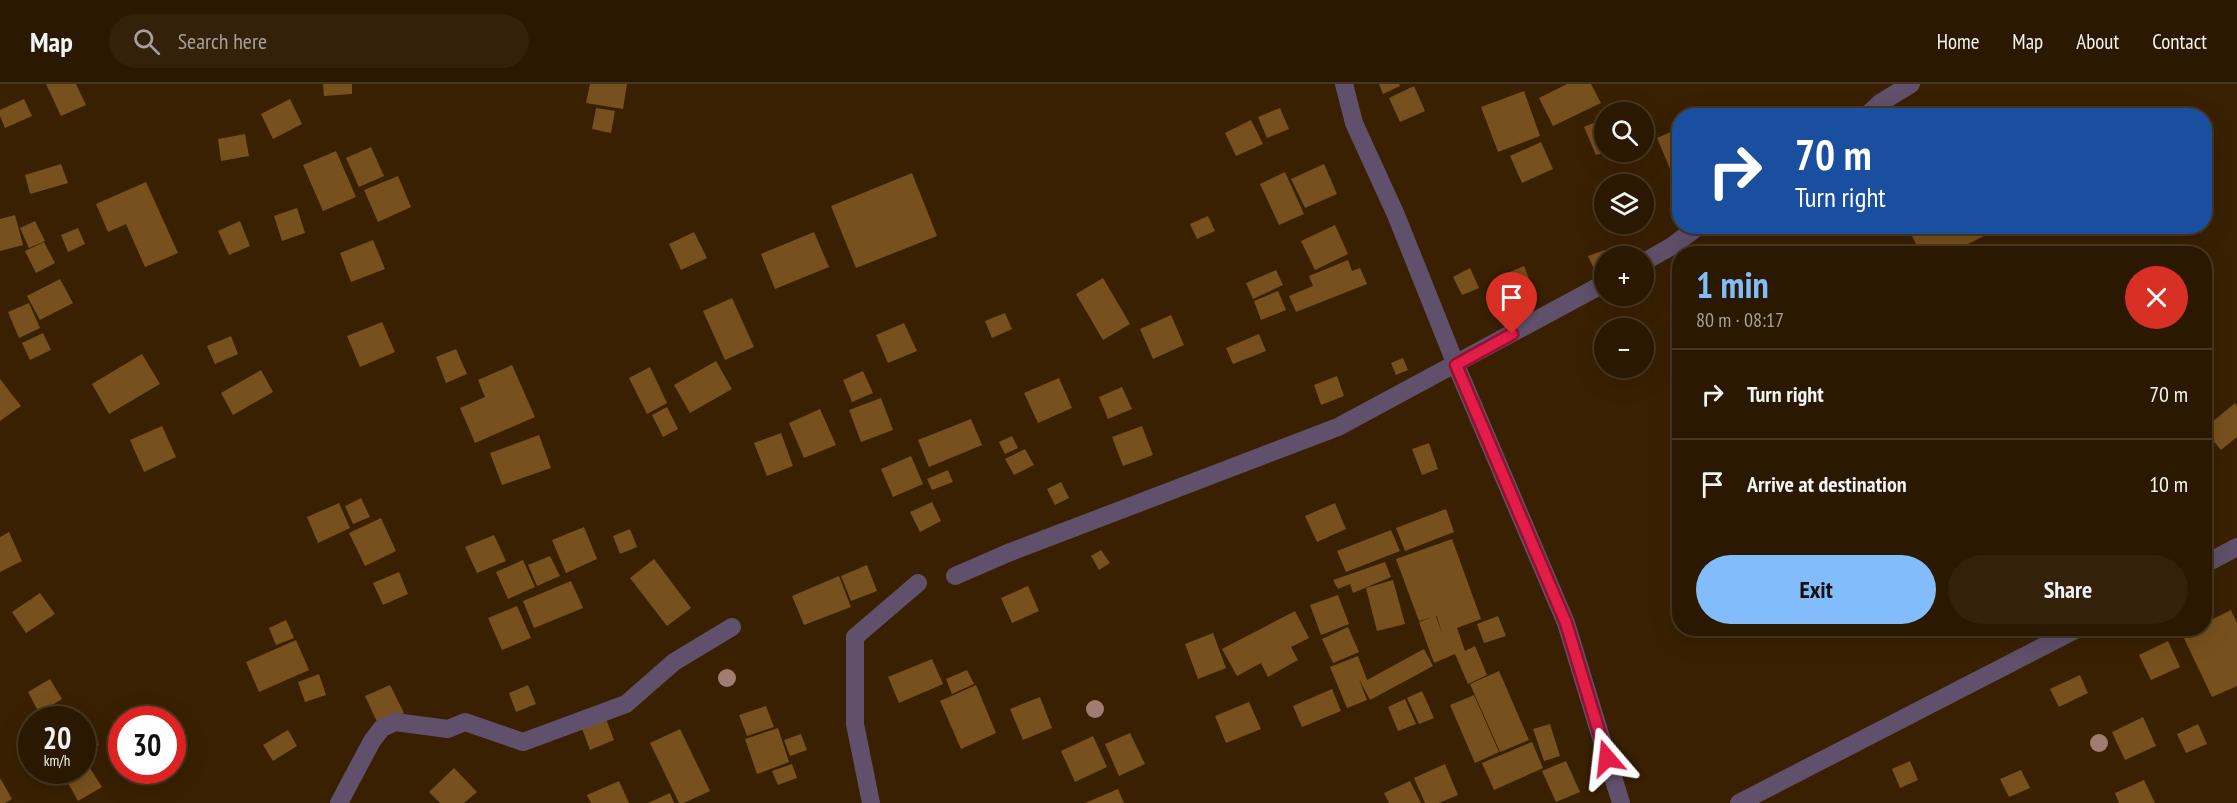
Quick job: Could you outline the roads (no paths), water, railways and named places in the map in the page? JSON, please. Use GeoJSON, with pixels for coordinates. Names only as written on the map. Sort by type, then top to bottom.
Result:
{"type":"FeatureCollection","features":[{"type":"Feature","properties":{"kind":"street"},"geometry":{"type":"LineString","coordinates":[[1344,84],[1354,123],[1396,215],[1456,365],[1566,623],[1621,803]]}},
{"type":"Feature","properties":{"kind":"street"},"geometry":{"type":"LineString","coordinates":[[1875,108],[1911,84]]}},
{"type":"Feature","properties":{"kind":"street"},"geometry":{"type":"LineString","coordinates":[[1654,256],[1688,234]]}},
{"type":"Feature","properties":{"kind":"street"},"geometry":{"type":"LineString","coordinates":[[956,576],[1008,553],[1338,427],[1594,289]]}},
{"type":"Feature","properties":{"kind":"street"},"geometry":{"type":"LineString","coordinates":[[2212,560],[2237,547]]}},
{"type":"Feature","properties":{"kind":"street"},"geometry":{"type":"LineString","coordinates":[[871,803],[855,724],[855,637],[918,583]]}},
{"type":"Feature","properties":{"kind":"street"},"geometry":{"type":"LineString","coordinates":[[339,803],[372,741],[382,728],[395,722],[448,729],[465,722],[523,742],[626,705],[674,662],[732,627]]}},
{"type":"Feature","properties":{"kind":"street"},"geometry":{"type":"LineString","coordinates":[[1739,803],[2063,636]]}}]}
